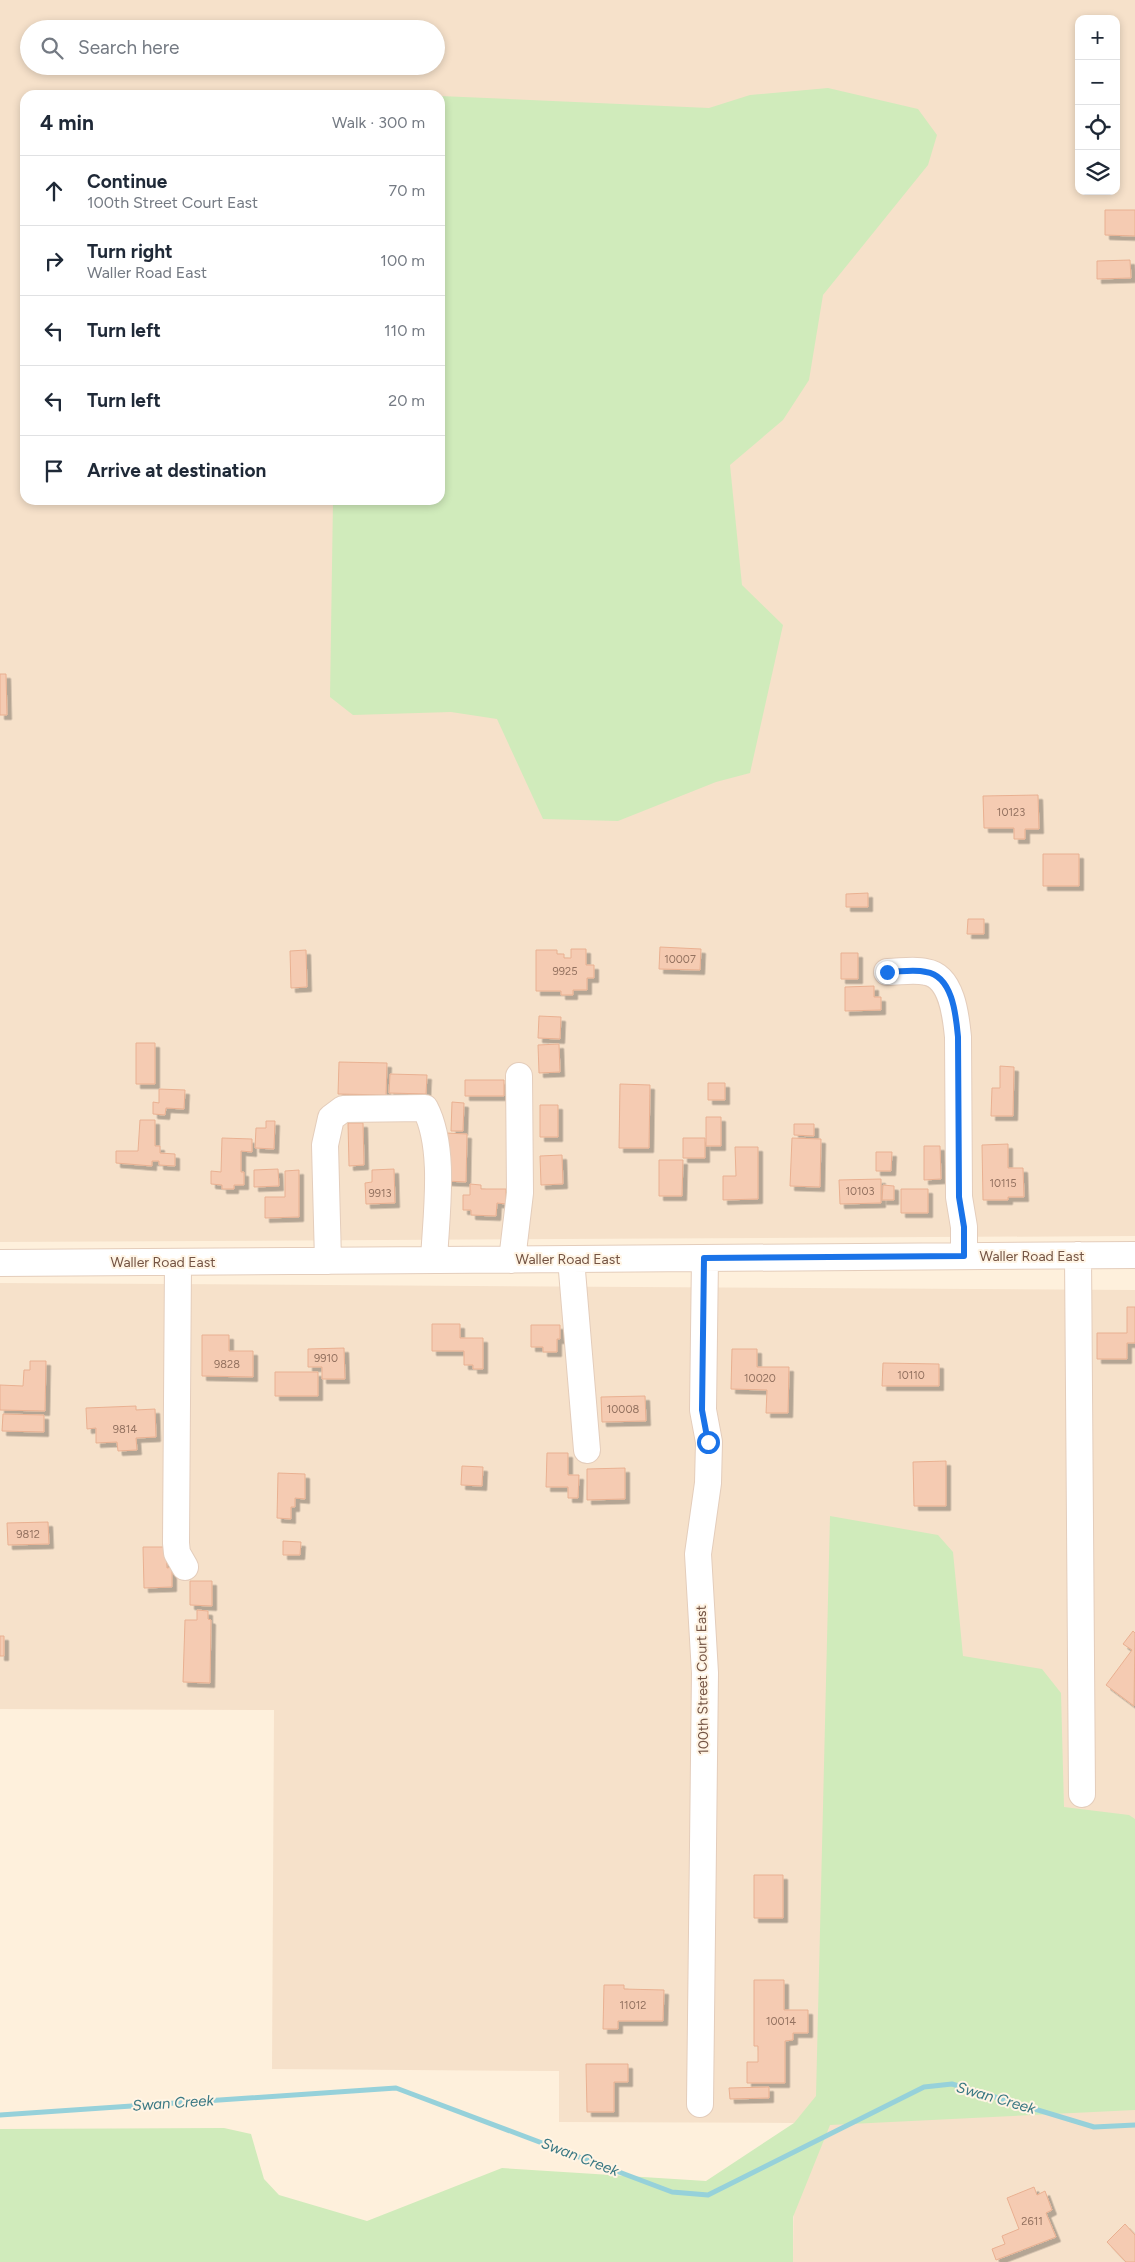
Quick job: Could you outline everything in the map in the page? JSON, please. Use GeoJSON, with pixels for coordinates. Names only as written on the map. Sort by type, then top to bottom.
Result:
{"type":"FeatureCollection","features":[{"type":"Feature","properties":{"kind":"street"},"geometry":{"type":"LineString","coordinates":[[887,972],[927,972],[936,975],[946,988],[955,1011],[958,1037],[959,1197],[964,1227],[964,1256]]}},
{"type":"Feature","properties":{"kind":"street"},"geometry":{"type":"LineString","coordinates":[[512,1260],[520,1193],[519,1076]]}},
{"type":"Feature","properties":{"kind":"street"},"geometry":{"type":"LineString","coordinates":[[328,1261],[325,1145],[331,1118],[343,1109],[370,1108],[425,1108],[432,1122],[438,1147],[434,1260]]}},
{"type":"Feature","properties":{"kind":"street","name":"Waller Road East"},"geometry":{"type":"LineString","coordinates":[[0,1263],[1135,1255]]}},
{"type":"Feature","properties":{"kind":"street"},"geometry":{"type":"LineString","coordinates":[[1078,1256],[1082,1794]]}},
{"type":"Feature","properties":{"kind":"street","name":"100th Street Court East"},"geometry":{"type":"LineString","coordinates":[[700,2104],[705,1673],[698,1554],[708,1483],[708,1450],[702,1410],[704,1258]]}},
{"type":"Feature","properties":{"kind":"street"},"geometry":{"type":"LineString","coordinates":[[571,1259],[586,1450]]}},
{"type":"Feature","properties":{"kind":"street"},"geometry":{"type":"LineString","coordinates":[[178,1262],[176,1553],[185,1567]]}},
{"type":"Feature","properties":{"kind":"shaded area"},"geometry":{"type":"Polygon","coordinates":[[[0,0],[1135,0],[1135,1236],[0,1242],[0,0]]]}},
{"type":"Feature","properties":{"kind":"shaded area"},"geometry":{"type":"Polygon","coordinates":[[[0,1283],[1135,1290],[1135,2262],[793,2262],[794,2123],[559,2122],[559,2071],[272,2069],[274,1710],[0,1709],[0,1283]]]}},
{"type":"Feature","properties":{"kind":"green space"},"geometry":{"type":"Polygon","coordinates":[[[828,88],[918,109],[937,135],[928,165],[823,295],[809,380],[783,420],[730,465],[742,585],[783,625],[750,773],[716,782],[618,821],[543,819],[497,719],[451,712],[353,715],[330,697],[333,505],[445,505],[445,96],[709,108],[750,95],[828,88]]]}},
{"type":"Feature","properties":{"kind":"green space"},"geometry":{"type":"Polygon","coordinates":[[[830,1516],[938,1535],[953,1552],[963,1656],[1042,1669],[1061,1693],[1064,1807],[1129,1815],[1135,1819],[1135,2110],[830,2125],[793,2217],[793,2262],[0,2262],[0,2129],[224,2128],[251,2134],[264,2179],[279,2195],[367,2221],[502,2168],[706,2181],[794,2123],[816,2096],[830,1516]]]}},
{"type":"Feature","properties":{"kind":"building"},"geometry":{"type":"Polygon","coordinates":[[[1105,210],[1135,210],[1135,236],[1105,235],[1105,210]]]}},
{"type":"Feature","properties":{"kind":"building"},"geometry":{"type":"Polygon","coordinates":[[[1130,260],[1131,278],[1097,279],[1097,261],[1130,260]]]}},
{"type":"Feature","properties":{"kind":"building"},"geometry":{"type":"Polygon","coordinates":[[[0,674],[6,674],[7,715],[0,715],[0,674]]]}},
{"type":"Feature","properties":{"kind":"building"},"geometry":{"type":"Polygon","coordinates":[[[1038,795],[1039,829],[1025,829],[1025,839],[1014,839],[1014,828],[984,828],[983,796],[1038,795]]]}},
{"type":"Feature","properties":{"kind":"building"},"geometry":{"type":"Polygon","coordinates":[[[1043,854],[1079,854],[1079,886],[1043,886],[1043,854]]]}},
{"type":"Feature","properties":{"kind":"building"},"geometry":{"type":"Polygon","coordinates":[[[868,893],[868,907],[846,907],[846,894],[868,893]]]}},
{"type":"Feature","properties":{"kind":"building"},"geometry":{"type":"Polygon","coordinates":[[[968,919],[984,919],[984,934],[967,934],[968,919]]]}},
{"type":"Feature","properties":{"kind":"building"},"geometry":{"type":"Polygon","coordinates":[[[660,947],[701,949],[700,970],[659,969],[660,947]]]}},
{"type":"Feature","properties":{"kind":"building"},"geometry":{"type":"Polygon","coordinates":[[[571,949],[586,949],[586,965],[594,965],[594,978],[587,978],[587,990],[573,990],[573,995],[561,995],[561,991],[536,991],[536,950],[557,950],[557,954],[564,954],[564,958],[571,958],[571,949]]]}},
{"type":"Feature","properties":{"kind":"building"},"geometry":{"type":"Polygon","coordinates":[[[306,950],[307,987],[291,988],[290,951],[306,950]]]}},
{"type":"Feature","properties":{"kind":"building"},"geometry":{"type":"Polygon","coordinates":[[[841,953],[858,953],[858,979],[841,979],[841,953]]]}},
{"type":"Feature","properties":{"kind":"building"},"geometry":{"type":"Polygon","coordinates":[[[874,986],[874,997],[881,997],[881,1010],[845,1011],[845,987],[874,986]]]}},
{"type":"Feature","properties":{"kind":"building"},"geometry":{"type":"Polygon","coordinates":[[[539,1016],[561,1017],[560,1039],[538,1038],[539,1016]]]}},
{"type":"Feature","properties":{"kind":"building"},"geometry":{"type":"Polygon","coordinates":[[[136,1043],[155,1043],[155,1084],[136,1084],[136,1043]]]}},
{"type":"Feature","properties":{"kind":"building"},"geometry":{"type":"Polygon","coordinates":[[[559,1044],[560,1072],[539,1073],[538,1045],[559,1044]]]}},
{"type":"Feature","properties":{"kind":"building"},"geometry":{"type":"Polygon","coordinates":[[[339,1062],[387,1063],[386,1095],[338,1094],[339,1062]]]}},
{"type":"Feature","properties":{"kind":"building"},"geometry":{"type":"Polygon","coordinates":[[[1000,1066],[1014,1067],[1013,1116],[991,1116],[992,1088],[1000,1088],[1000,1066]]]}},
{"type":"Feature","properties":{"kind":"building"},"geometry":{"type":"Polygon","coordinates":[[[390,1074],[427,1075],[426,1094],[389,1093],[390,1074]]]}},
{"type":"Feature","properties":{"kind":"building"},"geometry":{"type":"Polygon","coordinates":[[[465,1080],[504,1080],[504,1096],[465,1096],[465,1080]]]}},
{"type":"Feature","properties":{"kind":"building"},"geometry":{"type":"Polygon","coordinates":[[[708,1083],[725,1083],[725,1100],[708,1100],[708,1083]]]}},
{"type":"Feature","properties":{"kind":"building"},"geometry":{"type":"Polygon","coordinates":[[[620,1084],[650,1085],[649,1148],[619,1148],[620,1084]]]}},
{"type":"Feature","properties":{"kind":"building"},"geometry":{"type":"Polygon","coordinates":[[[159,1089],[185,1090],[184,1109],[166,1108],[165,1115],[153,1114],[153,1102],[159,1103],[159,1089]]]}},
{"type":"Feature","properties":{"kind":"building"},"geometry":{"type":"Polygon","coordinates":[[[452,1102],[464,1103],[463,1131],[451,1131],[452,1102]]]}},
{"type":"Feature","properties":{"kind":"building"},"geometry":{"type":"Polygon","coordinates":[[[540,1105],[558,1105],[558,1137],[540,1137],[540,1105]]]}},
{"type":"Feature","properties":{"kind":"building"},"geometry":{"type":"Polygon","coordinates":[[[706,1117],[721,1117],[721,1146],[706,1146],[706,1117]]]}},
{"type":"Feature","properties":{"kind":"building"},"geometry":{"type":"Polygon","coordinates":[[[140,1120],[155,1120],[155,1146],[160,1146],[160,1153],[175,1154],[175,1166],[159,1165],[159,1161],[152,1161],[152,1166],[116,1163],[116,1151],[138,1151],[140,1120]]]}},
{"type":"Feature","properties":{"kind":"building"},"geometry":{"type":"Polygon","coordinates":[[[266,1121],[275,1121],[274,1149],[255,1148],[256,1128],[266,1128],[266,1121]]]}},
{"type":"Feature","properties":{"kind":"building"},"geometry":{"type":"Polygon","coordinates":[[[348,1123],[363,1123],[364,1165],[349,1166],[348,1123]]]}},
{"type":"Feature","properties":{"kind":"building"},"geometry":{"type":"Polygon","coordinates":[[[794,1124],[814,1124],[814,1136],[794,1135],[794,1124]]]}},
{"type":"Feature","properties":{"kind":"building"},"geometry":{"type":"Polygon","coordinates":[[[446,1133],[467,1134],[466,1182],[446,1181],[446,1133]]]}},
{"type":"Feature","properties":{"kind":"building"},"geometry":{"type":"Polygon","coordinates":[[[222,1138],[252,1139],[252,1152],[241,1151],[241,1172],[244,1172],[244,1185],[234,1185],[234,1189],[222,1189],[222,1185],[211,1184],[211,1171],[221,1172],[222,1138]]]}},
{"type":"Feature","properties":{"kind":"building"},"geometry":{"type":"Polygon","coordinates":[[[683,1138],[705,1138],[705,1158],[683,1158],[683,1138]]]}},
{"type":"Feature","properties":{"kind":"building"},"geometry":{"type":"Polygon","coordinates":[[[792,1138],[821,1139],[820,1187],[790,1186],[792,1138]]]}},
{"type":"Feature","properties":{"kind":"building"},"geometry":{"type":"Polygon","coordinates":[[[1008,1144],[1008,1168],[1023,1168],[1024,1197],[1008,1197],[1008,1200],[983,1200],[982,1145],[1008,1144]]]}},
{"type":"Feature","properties":{"kind":"building"},"geometry":{"type":"Polygon","coordinates":[[[924,1146],[940,1146],[941,1179],[924,1180],[924,1146]]]}},
{"type":"Feature","properties":{"kind":"building"},"geometry":{"type":"Polygon","coordinates":[[[735,1147],[758,1147],[758,1199],[723,1200],[723,1176],[736,1176],[735,1147]]]}},
{"type":"Feature","properties":{"kind":"building"},"geometry":{"type":"Polygon","coordinates":[[[876,1152],[892,1152],[891,1171],[876,1171],[876,1152]]]}},
{"type":"Feature","properties":{"kind":"building"},"geometry":{"type":"Polygon","coordinates":[[[562,1155],[563,1184],[541,1185],[540,1156],[562,1155]]]}},
{"type":"Feature","properties":{"kind":"building"},"geometry":{"type":"Polygon","coordinates":[[[659,1160],[683,1160],[682,1196],[659,1196],[659,1160]]]}},
{"type":"Feature","properties":{"kind":"building"},"geometry":{"type":"Polygon","coordinates":[[[278,1169],[279,1186],[254,1187],[254,1170],[278,1169]]]}},
{"type":"Feature","properties":{"kind":"building"},"geometry":{"type":"Polygon","coordinates":[[[394,1169],[395,1203],[366,1204],[365,1183],[372,1182],[372,1170],[394,1169]]]}},
{"type":"Feature","properties":{"kind":"building"},"geometry":{"type":"Polygon","coordinates":[[[299,1170],[299,1217],[265,1218],[265,1197],[285,1197],[285,1171],[299,1170]]]}},
{"type":"Feature","properties":{"kind":"building"},"geometry":{"type":"Polygon","coordinates":[[[881,1179],[881,1203],[840,1204],[839,1180],[881,1179]]]}},
{"type":"Feature","properties":{"kind":"building"},"geometry":{"type":"Polygon","coordinates":[[[470,1184],[481,1185],[481,1189],[506,1189],[506,1204],[497,1203],[496,1216],[471,1215],[471,1210],[463,1210],[463,1195],[470,1195],[470,1184]]]}},
{"type":"Feature","properties":{"kind":"building"},"geometry":{"type":"Polygon","coordinates":[[[883,1185],[894,1186],[894,1200],[882,1200],[883,1185]]]}},
{"type":"Feature","properties":{"kind":"building"},"geometry":{"type":"Polygon","coordinates":[[[901,1189],[928,1189],[928,1213],[901,1213],[901,1189]]]}},
{"type":"Feature","properties":{"kind":"building"},"geometry":{"type":"Polygon","coordinates":[[[1127,1307],[1135,1307],[1135,1343],[1127,1343],[1127,1359],[1097,1359],[1097,1333],[1127,1333],[1127,1307]]]}},
{"type":"Feature","properties":{"kind":"building"},"geometry":{"type":"Polygon","coordinates":[[[432,1324],[460,1324],[460,1338],[483,1338],[483,1369],[473,1369],[473,1365],[464,1365],[464,1351],[432,1351],[432,1324]]]}},
{"type":"Feature","properties":{"kind":"building"},"geometry":{"type":"Polygon","coordinates":[[[531,1325],[560,1325],[560,1339],[557,1339],[557,1352],[543,1352],[543,1347],[531,1347],[531,1325]]]}},
{"type":"Feature","properties":{"kind":"building"},"geometry":{"type":"Polygon","coordinates":[[[202,1335],[229,1335],[229,1351],[253,1351],[253,1377],[202,1376],[202,1335]]]}},
{"type":"Feature","properties":{"kind":"building"},"geometry":{"type":"Polygon","coordinates":[[[344,1348],[345,1379],[322,1379],[322,1367],[308,1367],[308,1349],[344,1348]]]}},
{"type":"Feature","properties":{"kind":"building"},"geometry":{"type":"Polygon","coordinates":[[[732,1349],[757,1349],[757,1367],[789,1367],[788,1413],[766,1413],[767,1390],[731,1389],[732,1349]]]}},
{"type":"Feature","properties":{"kind":"building"},"geometry":{"type":"Polygon","coordinates":[[[30,1361],[46,1361],[45,1411],[0,1410],[0,1385],[23,1386],[24,1370],[30,1370],[30,1361]]]}},
{"type":"Feature","properties":{"kind":"building"},"geometry":{"type":"Polygon","coordinates":[[[883,1363],[939,1364],[939,1386],[882,1386],[883,1363]]]}},
{"type":"Feature","properties":{"kind":"building"},"geometry":{"type":"Polygon","coordinates":[[[275,1372],[318,1372],[318,1396],[275,1396],[275,1372]]]}},
{"type":"Feature","properties":{"kind":"building"},"geometry":{"type":"Polygon","coordinates":[[[645,1396],[646,1421],[602,1422],[601,1397],[645,1396]]]}},
{"type":"Feature","properties":{"kind":"building"},"geometry":{"type":"Polygon","coordinates":[[[136,1406],[136,1410],[155,1409],[156,1437],[136,1438],[137,1450],[118,1451],[117,1442],[96,1443],[96,1428],[87,1429],[86,1408],[136,1406]]]}},
{"type":"Feature","properties":{"kind":"building"},"geometry":{"type":"Polygon","coordinates":[[[3,1414],[44,1415],[44,1432],[2,1431],[3,1414]]]}},
{"type":"Feature","properties":{"kind":"building"},"geometry":{"type":"Polygon","coordinates":[[[547,1453],[568,1453],[568,1475],[579,1475],[578,1498],[568,1498],[568,1487],[546,1487],[547,1453]]]}},
{"type":"Feature","properties":{"kind":"building"},"geometry":{"type":"Polygon","coordinates":[[[946,1461],[946,1506],[914,1506],[913,1462],[946,1461]]]}},
{"type":"Feature","properties":{"kind":"building"},"geometry":{"type":"Polygon","coordinates":[[[462,1466],[483,1467],[482,1486],[461,1485],[462,1466]]]}},
{"type":"Feature","properties":{"kind":"building"},"geometry":{"type":"Polygon","coordinates":[[[625,1468],[625,1499],[587,1500],[587,1469],[625,1468]]]}},
{"type":"Feature","properties":{"kind":"building"},"geometry":{"type":"Polygon","coordinates":[[[278,1473],[305,1474],[305,1499],[295,1498],[295,1507],[291,1507],[291,1519],[277,1518],[278,1473]]]}},
{"type":"Feature","properties":{"kind":"building"},"geometry":{"type":"Polygon","coordinates":[[[48,1522],[49,1544],[8,1545],[7,1523],[48,1522]]]}},
{"type":"Feature","properties":{"kind":"building"},"geometry":{"type":"Polygon","coordinates":[[[283,1541],[301,1542],[300,1555],[283,1555],[283,1541]]]}},
{"type":"Feature","properties":{"kind":"building"},"geometry":{"type":"Polygon","coordinates":[[[143,1547],[166,1547],[167,1568],[172,1567],[172,1587],[144,1588],[143,1547]]]}},
{"type":"Feature","properties":{"kind":"building"},"geometry":{"type":"Polygon","coordinates":[[[190,1581],[212,1581],[212,1606],[190,1605],[190,1581]]]}},
{"type":"Feature","properties":{"kind":"building"},"geometry":{"type":"Polygon","coordinates":[[[197,1610],[208,1611],[208,1619],[211,1620],[210,1683],[183,1682],[185,1620],[197,1620],[197,1610]]]}},
{"type":"Feature","properties":{"kind":"building"},"geometry":{"type":"Polygon","coordinates":[[[1133,1631],[1135,1633],[1134,1706],[1106,1685],[1132,1650],[1123,1644],[1133,1631]]]}},
{"type":"Feature","properties":{"kind":"building"},"geometry":{"type":"Polygon","coordinates":[[[0,1636],[4,1636],[4,1656],[0,1656],[0,1636]]]}},
{"type":"Feature","properties":{"kind":"building"},"geometry":{"type":"Polygon","coordinates":[[[754,1875],[783,1875],[783,1918],[754,1918],[754,1875]]]}},
{"type":"Feature","properties":{"kind":"building"},"geometry":{"type":"Polygon","coordinates":[[[754,1980],[784,1980],[784,2010],[808,2010],[808,2033],[793,2033],[793,2040],[785,2041],[785,2083],[747,2083],[747,2062],[758,2062],[758,2046],[754,2046],[754,1980]]]}},
{"type":"Feature","properties":{"kind":"building"},"geometry":{"type":"Polygon","coordinates":[[[604,1985],[624,1985],[624,1989],[664,1990],[663,2021],[618,2021],[618,2029],[603,2029],[604,1985]]]}},
{"type":"Feature","properties":{"kind":"building"},"geometry":{"type":"Polygon","coordinates":[[[586,2064],[628,2064],[628,2082],[614,2082],[614,2112],[587,2112],[586,2064]]]}},
{"type":"Feature","properties":{"kind":"building"},"geometry":{"type":"Polygon","coordinates":[[[769,2087],[769,2098],[730,2099],[729,2088],[769,2087]]]}},
{"type":"Feature","properties":{"kind":"building"},"geometry":{"type":"Polygon","coordinates":[[[1034,2187],[1037,2195],[1045,2191],[1052,2210],[1046,2213],[1056,2237],[996,2260],[992,2249],[1005,2244],[1002,2236],[1019,2229],[1007,2198],[1034,2187]]]}},
{"type":"Feature","properties":{"kind":"building"},"geometry":{"type":"Polygon","coordinates":[[[1125,2224],[1135,2235],[1135,2262],[1126,2262],[1107,2242],[1125,2224]]]}},
{"type":"Feature","properties":{"kind":"waterway","name":"Swan Creek"},"geometry":{"type":"LineString","coordinates":[[0,2115],[396,2088],[672,2192],[708,2195],[924,2087],[952,2084],[1094,2127],[1135,2125]]}},
{"type":"Feature","properties":{"kind":"route"},"geometry":{"type":"LineString","coordinates":[[708,1442],[702,1410],[704,1258],[964,1256],[964,1227],[959,1197],[958,1037],[955,1011],[946,988],[936,975],[914,971],[887,972]]}}]}
